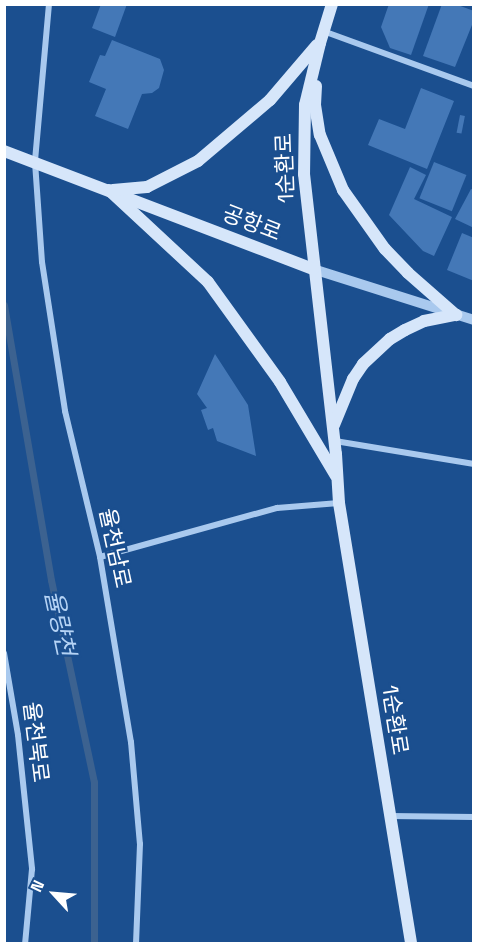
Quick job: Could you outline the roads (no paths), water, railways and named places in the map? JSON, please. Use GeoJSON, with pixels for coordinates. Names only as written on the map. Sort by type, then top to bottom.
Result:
{"type":"FeatureCollection","features":[{"type":"Feature","properties":{"kind":"main road","name":"1순환로"},"geometry":{"type":"LineString","coordinates":[[332,4],[321,37],[305,105],[304,140],[313,268],[335,441],[339,503],[411,944]]}},
{"type":"Feature","properties":{"kind":"main road"},"geometry":{"type":"LineString","coordinates":[[109,190],[147,187],[198,161],[270,100],[321,37]]}},
{"type":"Feature","properties":{"kind":"main road"},"geometry":{"type":"LineString","coordinates":[[321,37],[315,105],[320,135],[343,190],[386,249],[408,273],[456,315]]}},
{"type":"Feature","properties":{"kind":"main road","name":"공항로"},"geometry":{"type":"LineString","coordinates":[[4,151],[313,268]]}},
{"type":"Feature","properties":{"kind":"main road"},"geometry":{"type":"LineString","coordinates":[[109,190],[208,282],[280,382],[338,479]]}},
{"type":"Feature","properties":{"kind":"main road"},"geometry":{"type":"LineString","coordinates":[[333,427],[352,379],[363,364],[390,339],[424,321],[456,315]]}},
{"type":"Feature","properties":{"kind":"street","name":"율천남로"},"geometry":{"type":"LineString","coordinates":[[49,4],[36,162],[42,262],[65,411],[100,557],[131,742],[140,844],[136,944]]}},
{"type":"Feature","properties":{"kind":"street"},"geometry":{"type":"LineString","coordinates":[[321,37],[474,86]]}},
{"type":"Feature","properties":{"kind":"street","name":"공항로"},"geometry":{"type":"LineString","coordinates":[[313,268],[474,320]]}},
{"type":"Feature","properties":{"kind":"street"},"geometry":{"type":"LineString","coordinates":[[335,441],[474,464]]}},
{"type":"Feature","properties":{"kind":"street"},"geometry":{"type":"LineString","coordinates":[[100,557],[277,508],[339,503]]}},
{"type":"Feature","properties":{"kind":"street","name":"율천북로"},"geometry":{"type":"LineString","coordinates":[[4,653],[18,735],[32,869],[25,944]]}},
{"type":"Feature","properties":{"kind":"street"},"geometry":{"type":"LineString","coordinates":[[390,816],[474,818]]}},
{"type":"Feature","properties":{"kind":"waterway","name":"율량천"},"geometry":{"type":"LineString","coordinates":[[4,305],[51,580],[94,782],[94,944]]}}]}
